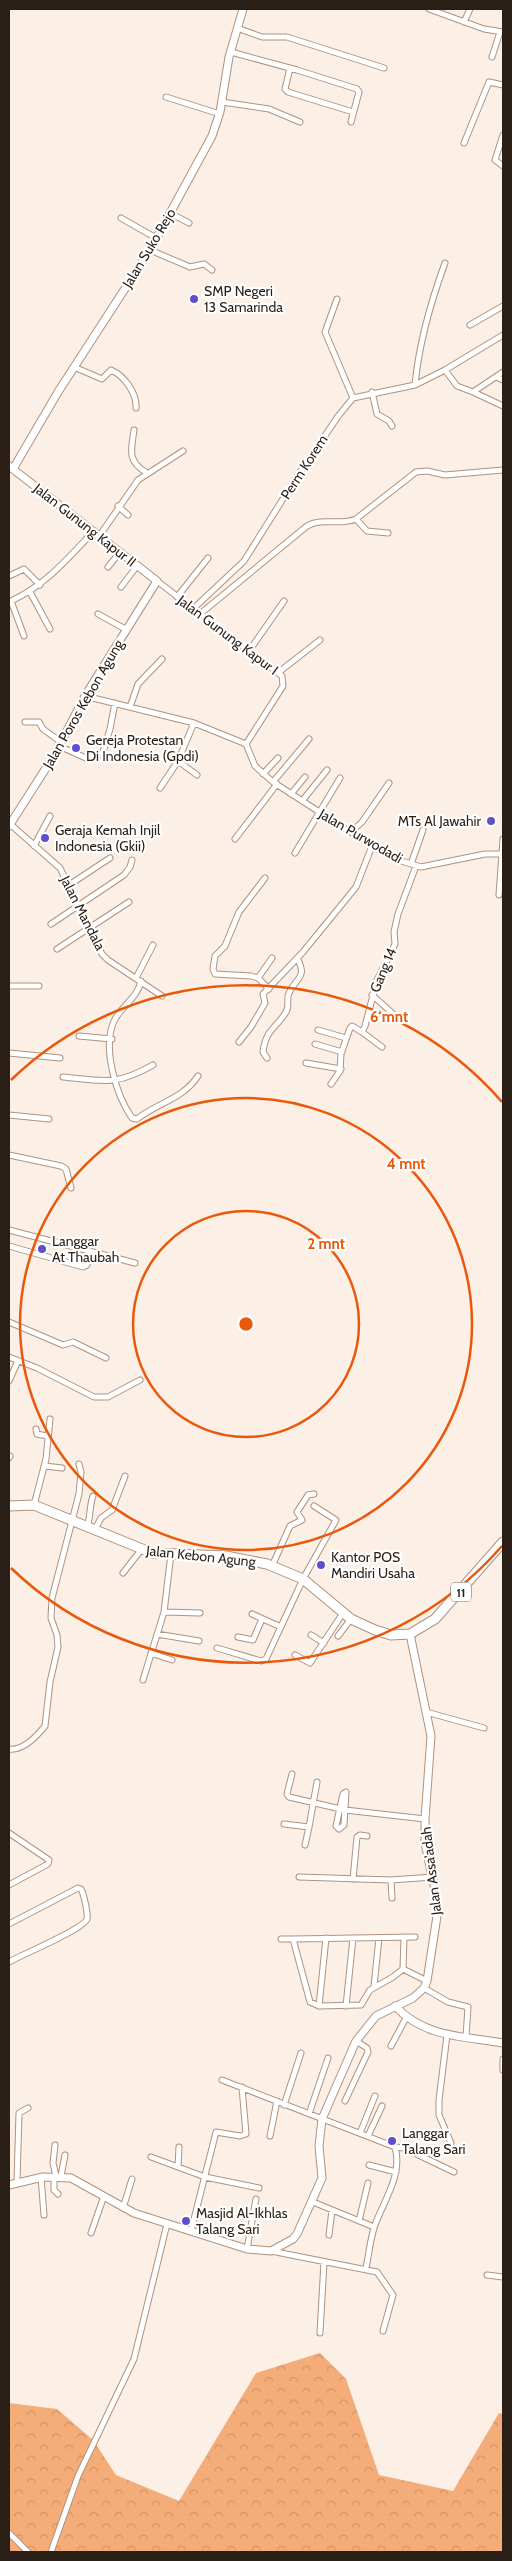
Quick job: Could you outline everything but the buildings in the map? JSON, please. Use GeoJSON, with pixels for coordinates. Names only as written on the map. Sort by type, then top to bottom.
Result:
{"type":"FeatureCollection","features":[{"type":"Feature","properties":{"kind":"highway","name":"Jalan Kebon Agung"},"geometry":{"type":"LineString","coordinates":[[9,1506],[34,1505],[141,1550],[171,1554],[226,1556],[272,1566],[303,1579],[351,1619],[384,1633],[410,1634]]}},
{"type":"Feature","properties":{"kind":"highway","name":"11"},"geometry":{"type":"LineString","coordinates":[[410,1634],[435,1619],[503,1542]]}},
{"type":"Feature","properties":{"kind":"street","name":"Jalan Suko Rejo"},"geometry":{"type":"LineString","coordinates":[[11,467],[150,250],[212,136],[220,114],[231,52],[243,9]]}},
{"type":"Feature","properties":{"kind":"street"},"geometry":{"type":"LineString","coordinates":[[429,9],[464,22],[502,32],[492,57]]}},
{"type":"Feature","properties":{"kind":"street"},"geometry":{"type":"LineString","coordinates":[[464,22],[470,9]]}},
{"type":"Feature","properties":{"kind":"street"},"geometry":{"type":"LineString","coordinates":[[237,28],[262,37],[287,37],[384,68]]}},
{"type":"Feature","properties":{"kind":"street"},"geometry":{"type":"LineString","coordinates":[[231,52],[357,89],[359,92],[351,122]]}},
{"type":"Feature","properties":{"kind":"street"},"geometry":{"type":"LineString","coordinates":[[290,68],[285,86],[288,92],[353,112]]}},
{"type":"Feature","properties":{"kind":"street"},"geometry":{"type":"LineString","coordinates":[[464,143],[488,83],[492,81],[503,85]]}},
{"type":"Feature","properties":{"kind":"street"},"geometry":{"type":"LineString","coordinates":[[166,97],[220,114]]}},
{"type":"Feature","properties":{"kind":"street"},"geometry":{"type":"LineString","coordinates":[[222,102],[269,109],[300,122]]}},
{"type":"Feature","properties":{"kind":"street"},"geometry":{"type":"LineString","coordinates":[[503,135],[495,160],[503,166]]}},
{"type":"Feature","properties":{"kind":"street"},"geometry":{"type":"LineString","coordinates":[[170,213],[189,223]]}},
{"type":"Feature","properties":{"kind":"street"},"geometry":{"type":"LineString","coordinates":[[121,218],[156,238]]}},
{"type":"Feature","properties":{"kind":"street"},"geometry":{"type":"LineString","coordinates":[[150,250],[190,267],[204,264],[212,270]]}},
{"type":"Feature","properties":{"kind":"street"},"geometry":{"type":"LineString","coordinates":[[415,385],[418,358],[428,310],[445,263]]}},
{"type":"Feature","properties":{"kind":"street"},"geometry":{"type":"LineString","coordinates":[[337,299],[325,332],[353,398],[372,392],[415,385],[445,370],[503,335]]}},
{"type":"Feature","properties":{"kind":"street"},"geometry":{"type":"LineString","coordinates":[[470,324],[503,306]]}},
{"type":"Feature","properties":{"kind":"street"},"geometry":{"type":"LineString","coordinates":[[74,367],[102,379],[111,370],[120,374],[136,396],[136,408]]}},
{"type":"Feature","properties":{"kind":"street"},"geometry":{"type":"LineString","coordinates":[[445,370],[457,386],[503,406]]}},
{"type":"Feature","properties":{"kind":"street"},"geometry":{"type":"LineString","coordinates":[[473,392],[503,372]]}},
{"type":"Feature","properties":{"kind":"street"},"geometry":{"type":"LineString","coordinates":[[496,377],[503,380]]}},
{"type":"Feature","properties":{"kind":"street"},"geometry":{"type":"LineString","coordinates":[[372,392],[378,414],[389,421],[392,426]]}},
{"type":"Feature","properties":{"kind":"street","name":"Perm Korem"},"geometry":{"type":"LineString","coordinates":[[194,609],[244,561],[298,475],[339,415],[353,398]]}},
{"type":"Feature","properties":{"kind":"street"},"geometry":{"type":"LineString","coordinates":[[134,430],[133,460],[138,468],[148,473]]}},
{"type":"Feature","properties":{"kind":"street"},"geometry":{"type":"LineString","coordinates":[[24,636],[10,603],[40,585],[97,533],[134,484],[183,451]]}},
{"type":"Feature","properties":{"kind":"street","name":"Jalan Gunung Kapur II"},"geometry":{"type":"LineString","coordinates":[[11,467],[157,581]]}},
{"type":"Feature","properties":{"kind":"street"},"geometry":{"type":"LineString","coordinates":[[200,614],[307,526],[316,521],[344,523],[356,519],[416,472],[427,471],[445,475],[503,470]]}},
{"type":"Feature","properties":{"kind":"street"},"geometry":{"type":"LineString","coordinates":[[118,506],[128,514]]}},
{"type":"Feature","properties":{"kind":"street"},"geometry":{"type":"LineString","coordinates":[[356,519],[367,531],[388,533]]}},
{"type":"Feature","properties":{"kind":"street"},"geometry":{"type":"LineString","coordinates":[[108,567],[120,552]]}},
{"type":"Feature","properties":{"kind":"street"},"geometry":{"type":"LineString","coordinates":[[177,597],[208,558]]}},
{"type":"Feature","properties":{"kind":"street"},"geometry":{"type":"LineString","coordinates":[[121,587],[137,566]]}},
{"type":"Feature","properties":{"kind":"street"},"geometry":{"type":"LineString","coordinates":[[9,576],[24,569],[40,585]]}},
{"type":"Feature","properties":{"kind":"street","name":"Jalan Gunung Kapur I"},"geometry":{"type":"LineString","coordinates":[[157,581],[279,672],[284,683],[246,744]]}},
{"type":"Feature","properties":{"kind":"street","name":"Jalan Poros Kebon Agung"},"geometry":{"type":"LineString","coordinates":[[9,825],[60,744],[85,696],[157,581]]}},
{"type":"Feature","properties":{"kind":"street"},"geometry":{"type":"LineString","coordinates":[[30,592],[50,629]]}},
{"type":"Feature","properties":{"kind":"street"},"geometry":{"type":"LineString","coordinates":[[249,651],[284,601]]}},
{"type":"Feature","properties":{"kind":"street"},"geometry":{"type":"LineString","coordinates":[[98,614],[126,630]]}},
{"type":"Feature","properties":{"kind":"street"},"geometry":{"type":"LineString","coordinates":[[279,672],[320,640]]}},
{"type":"Feature","properties":{"kind":"street"},"geometry":{"type":"LineString","coordinates":[[130,707],[138,684],[162,659]]}},
{"type":"Feature","properties":{"kind":"street"},"geometry":{"type":"LineString","coordinates":[[85,696],[194,723],[246,744]]}},
{"type":"Feature","properties":{"kind":"street"},"geometry":{"type":"LineString","coordinates":[[102,755],[116,704]]}},
{"type":"Feature","properties":{"kind":"street"},"geometry":{"type":"LineString","coordinates":[[24,722],[39,722],[43,729],[60,744],[88,759]]}},
{"type":"Feature","properties":{"kind":"street"},"geometry":{"type":"LineString","coordinates":[[160,788],[178,762],[194,723]]}},
{"type":"Feature","properties":{"kind":"street"},"geometry":{"type":"LineString","coordinates":[[236,839],[275,783],[309,739]]}},
{"type":"Feature","properties":{"kind":"street","name":"Jalan Purwodadi"},"geometry":{"type":"LineString","coordinates":[[246,744],[254,766],[275,783],[352,831],[372,846],[413,865],[446,863],[485,854],[503,854]]}},
{"type":"Feature","properties":{"kind":"street"},"geometry":{"type":"LineString","coordinates":[[263,774],[278,758]]}},
{"type":"Feature","properties":{"kind":"street"},"geometry":{"type":"LineString","coordinates":[[178,762],[197,775]]}},
{"type":"Feature","properties":{"kind":"street"},"geometry":{"type":"LineString","coordinates":[[302,801],[327,770]]}},
{"type":"Feature","properties":{"kind":"street"},"geometry":{"type":"LineString","coordinates":[[291,794],[305,777]]}},
{"type":"Feature","properties":{"kind":"street"},"geometry":{"type":"LineString","coordinates":[[295,853],[340,778]]}},
{"type":"Feature","properties":{"kind":"street"},"geometry":{"type":"LineString","coordinates":[[352,831],[362,822],[389,783]]}},
{"type":"Feature","properties":{"kind":"street"},"geometry":{"type":"LineString","coordinates":[[34,846],[50,816]]}},
{"type":"Feature","properties":{"kind":"street","name":"Jalan Mandala"},"geometry":{"type":"LineString","coordinates":[[9,825],[58,864],[98,947],[108,960],[162,996]]}},
{"type":"Feature","properties":{"kind":"street","name":"Gang 14"},"geometry":{"type":"LineString","coordinates":[[362,1032],[381,970],[395,944],[394,935],[398,914],[423,830]]}},
{"type":"Feature","properties":{"kind":"street"},"geometry":{"type":"LineString","coordinates":[[500,895],[503,839]]}},
{"type":"Feature","properties":{"kind":"street"},"geometry":{"type":"LineString","coordinates":[[239,1042],[266,1002],[262,996],[297,958],[359,883],[372,846]]}},
{"type":"Feature","properties":{"kind":"street"},"geometry":{"type":"LineString","coordinates":[[69,885],[110,858]]}},
{"type":"Feature","properties":{"kind":"street"},"geometry":{"type":"LineString","coordinates":[[51,924],[124,875],[130,867],[132,860]]}},
{"type":"Feature","properties":{"kind":"street"},"geometry":{"type":"LineString","coordinates":[[265,878],[239,912],[225,946],[215,956],[213,969],[215,974],[258,978],[269,989]]}},
{"type":"Feature","properties":{"kind":"street"},"geometry":{"type":"LineString","coordinates":[[58,949],[129,902]]}},
{"type":"Feature","properties":{"kind":"street"},"geometry":{"type":"LineString","coordinates":[[153,945],[139,980],[138,992],[115,1019],[112,1039],[114,1082],[121,1102],[132,1118],[137,1119],[179,1095],[190,1087],[198,1076]]}},
{"type":"Feature","properties":{"kind":"street"},"geometry":{"type":"LineString","coordinates":[[258,978],[272,958]]}},
{"type":"Feature","properties":{"kind":"street"},"geometry":{"type":"LineString","coordinates":[[267,1058],[263,1052],[268,1035],[287,1011],[290,992],[302,971],[297,958]]}},
{"type":"Feature","properties":{"kind":"street"},"geometry":{"type":"LineString","coordinates":[[9,986],[39,986]]}},
{"type":"Feature","properties":{"kind":"street"},"geometry":{"type":"LineString","coordinates":[[372,995],[399,1019]]}},
{"type":"Feature","properties":{"kind":"street"},"geometry":{"type":"LineString","coordinates":[[331,1084],[341,1069],[342,1052],[351,1026],[382,1047]]}},
{"type":"Feature","properties":{"kind":"street"},"geometry":{"type":"LineString","coordinates":[[318,1030],[346,1038]]}},
{"type":"Feature","properties":{"kind":"street"},"geometry":{"type":"LineString","coordinates":[[79,1036],[112,1039]]}},
{"type":"Feature","properties":{"kind":"street"},"geometry":{"type":"LineString","coordinates":[[315,1044],[342,1052]]}},
{"type":"Feature","properties":{"kind":"street"},"geometry":{"type":"LineString","coordinates":[[9,1053],[60,1058]]}},
{"type":"Feature","properties":{"kind":"street"},"geometry":{"type":"LineString","coordinates":[[306,1063],[341,1069]]}},
{"type":"Feature","properties":{"kind":"street"},"geometry":{"type":"LineString","coordinates":[[63,1077],[114,1082],[131,1076],[153,1064]]}},
{"type":"Feature","properties":{"kind":"street"},"geometry":{"type":"LineString","coordinates":[[9,1114],[49,1119]]}},
{"type":"Feature","properties":{"kind":"street"},"geometry":{"type":"LineString","coordinates":[[9,1155],[61,1166],[66,1169],[71,1188]]}},
{"type":"Feature","properties":{"kind":"street"},"geometry":{"type":"LineString","coordinates":[[9,1230],[90,1253],[135,1263]]}},
{"type":"Feature","properties":{"kind":"street"},"geometry":{"type":"LineString","coordinates":[[9,1246],[83,1267],[87,1265],[90,1253]]}},
{"type":"Feature","properties":{"kind":"street"},"geometry":{"type":"LineString","coordinates":[[9,1322],[63,1345],[73,1342],[106,1358]]}},
{"type":"Feature","properties":{"kind":"street"},"geometry":{"type":"LineString","coordinates":[[9,1357],[37,1368],[86,1394],[100,1398],[116,1394],[140,1380]]}},
{"type":"Feature","properties":{"kind":"street"},"geometry":{"type":"LineString","coordinates":[[9,1381],[18,1361]]}},
{"type":"Feature","properties":{"kind":"street"},"geometry":{"type":"LineString","coordinates":[[34,1505],[45,1466],[50,1419]]}},
{"type":"Feature","properties":{"kind":"street"},"geometry":{"type":"LineString","coordinates":[[36,1429],[37,1434],[47,1436]]}},
{"type":"Feature","properties":{"kind":"street"},"geometry":{"type":"LineString","coordinates":[[9,1749],[20,1749],[25,1746],[45,1726],[50,1682],[58,1647],[57,1635],[51,1618],[52,1598],[72,1521],[81,1477],[79,1464]]}},
{"type":"Feature","properties":{"kind":"street"},"geometry":{"type":"LineString","coordinates":[[45,1466],[62,1468]]}},
{"type":"Feature","properties":{"kind":"street"},"geometry":{"type":"LineString","coordinates":[[91,1530],[101,1518],[112,1510],[125,1476]]}},
{"type":"Feature","properties":{"kind":"street"},"geometry":{"type":"LineString","coordinates":[[272,1566],[290,1526],[302,1520],[297,1512],[308,1495],[314,1494]]}},
{"type":"Feature","properties":{"kind":"street"},"geometry":{"type":"LineString","coordinates":[[91,1530],[92,1515],[90,1507],[92,1496]]}},
{"type":"Feature","properties":{"kind":"street"},"geometry":{"type":"LineString","coordinates":[[217,1648],[264,1661],[303,1579],[336,1519],[314,1506]]}},
{"type":"Feature","properties":{"kind":"street"},"geometry":{"type":"LineString","coordinates":[[123,1573],[141,1550]]}},
{"type":"Feature","properties":{"kind":"street"},"geometry":{"type":"LineString","coordinates":[[143,1680],[164,1612],[171,1554]]}},
{"type":"Feature","properties":{"kind":"street"},"geometry":{"type":"LineString","coordinates":[[164,1612],[200,1613]]}},
{"type":"Feature","properties":{"kind":"street"},"geometry":{"type":"LineString","coordinates":[[252,1614],[281,1627]]}},
{"type":"Feature","properties":{"kind":"street"},"geometry":{"type":"LineString","coordinates":[[306,1669],[343,1614]]}},
{"type":"Feature","properties":{"kind":"street"},"geometry":{"type":"LineString","coordinates":[[238,1637],[254,1639],[262,1618]]}},
{"type":"Feature","properties":{"kind":"street"},"geometry":{"type":"LineString","coordinates":[[338,1636],[351,1619]]}},
{"type":"Feature","properties":{"kind":"street"},"geometry":{"type":"LineString","coordinates":[[157,1634],[199,1641]]}},
{"type":"Feature","properties":{"kind":"street","name":"Jalan Assa'adah"},"geometry":{"type":"LineString","coordinates":[[410,1634],[431,1736],[425,1843],[433,1877],[437,1916],[426,1984]]}},
{"type":"Feature","properties":{"kind":"street"},"geometry":{"type":"LineString","coordinates":[[311,1635],[324,1643]]}},
{"type":"Feature","properties":{"kind":"street"},"geometry":{"type":"LineString","coordinates":[[151,1653],[172,1660]]}},
{"type":"Feature","properties":{"kind":"street"},"geometry":{"type":"LineString","coordinates":[[295,1655],[310,1663]]}},
{"type":"Feature","properties":{"kind":"street"},"geometry":{"type":"LineString","coordinates":[[426,1712],[484,1728]]}},
{"type":"Feature","properties":{"kind":"street"},"geometry":{"type":"LineString","coordinates":[[292,1774],[288,1797],[342,1810],[425,1819]]}},
{"type":"Feature","properties":{"kind":"street"},"geometry":{"type":"LineString","coordinates":[[305,1845],[317,1782]]}},
{"type":"Feature","properties":{"kind":"street"},"geometry":{"type":"LineString","coordinates":[[284,1824],[309,1827]]}},
{"type":"Feature","properties":{"kind":"street"},"geometry":{"type":"LineString","coordinates":[[9,1833],[49,1860],[48,1864],[9,1885]]}},
{"type":"Feature","properties":{"kind":"street"},"geometry":{"type":"LineString","coordinates":[[353,1879],[357,1837],[360,1835],[367,1836]]}},
{"type":"Feature","properties":{"kind":"street"},"geometry":{"type":"LineString","coordinates":[[299,1877],[391,1880],[433,1877]]}},
{"type":"Feature","properties":{"kind":"street"},"geometry":{"type":"LineString","coordinates":[[391,1880],[392,1898]]}},
{"type":"Feature","properties":{"kind":"street"},"geometry":{"type":"LineString","coordinates":[[9,1924],[78,1888],[82,1889],[85,1896],[87,1919],[83,1924],[9,1962]]}},
{"type":"Feature","properties":{"kind":"street"},"geometry":{"type":"LineString","coordinates":[[374,1986],[393,1977],[403,1969],[404,1937]]}},
{"type":"Feature","properties":{"kind":"street"},"geometry":{"type":"LineString","coordinates":[[281,1938],[414,1937]]}},
{"type":"Feature","properties":{"kind":"street"},"geometry":{"type":"LineString","coordinates":[[319,2006],[326,1938]]}},
{"type":"Feature","properties":{"kind":"street"},"geometry":{"type":"LineString","coordinates":[[346,2006],[353,1938]]}},
{"type":"Feature","properties":{"kind":"street"},"geometry":{"type":"LineString","coordinates":[[293,1939],[310,2001],[319,2006],[346,2006],[361,2005],[374,1986],[379,1938]]}},
{"type":"Feature","properties":{"kind":"street"},"geometry":{"type":"LineString","coordinates":[[403,1969],[426,1984],[448,2002],[468,2007],[466,2037]]}},
{"type":"Feature","properties":{"kind":"street"},"geometry":{"type":"LineString","coordinates":[[271,2252],[294,2237],[313,2202],[323,2177],[319,2146],[322,2119],[356,2042],[376,2016],[413,1998],[426,1984]]}},
{"type":"Feature","properties":{"kind":"street"},"geometry":{"type":"LineString","coordinates":[[395,2006],[406,2018],[426,2029],[447,2035],[503,2043]]}},
{"type":"Feature","properties":{"kind":"street"},"geometry":{"type":"LineString","coordinates":[[392,2046],[406,2018]]}},
{"type":"Feature","properties":{"kind":"street"},"geometry":{"type":"LineString","coordinates":[[447,2035],[439,2115],[451,2143]]}},
{"type":"Feature","properties":{"kind":"street"},"geometry":{"type":"LineString","coordinates":[[345,2101],[368,2052],[367,2048],[356,2042]]}},
{"type":"Feature","properties":{"kind":"street"},"geometry":{"type":"LineString","coordinates":[[284,2105],[301,2053]]}},
{"type":"Feature","properties":{"kind":"street"},"geometry":{"type":"LineString","coordinates":[[309,2114],[328,2058]]}},
{"type":"Feature","properties":{"kind":"street"},"geometry":{"type":"LineString","coordinates":[[503,2059],[503,2070]]}},
{"type":"Feature","properties":{"kind":"street"},"geometry":{"type":"LineString","coordinates":[[222,2080],[395,2147],[404,2148],[454,2172]]}},
{"type":"Feature","properties":{"kind":"street"},"geometry":{"type":"LineString","coordinates":[[191,2231],[216,2132],[240,2136],[246,2134],[242,2088]]}},
{"type":"Feature","properties":{"kind":"street"},"geometry":{"type":"LineString","coordinates":[[360,2133],[375,2096]]}},
{"type":"Feature","properties":{"kind":"street"},"geometry":{"type":"LineString","coordinates":[[270,2136],[277,2101]]}},
{"type":"Feature","properties":{"kind":"street"},"geometry":{"type":"LineString","coordinates":[[368,2136],[382,2106]]}},
{"type":"Feature","properties":{"kind":"street"},"geometry":{"type":"LineString","coordinates":[[17,2181],[19,2113],[28,2108]]}},
{"type":"Feature","properties":{"kind":"street"},"geometry":{"type":"LineString","coordinates":[[55,2145],[53,2165],[57,2176]]}},
{"type":"Feature","properties":{"kind":"street"},"geometry":{"type":"LineString","coordinates":[[366,2268],[374,2227],[396,2172],[398,2160],[395,2147]]}},
{"type":"Feature","properties":{"kind":"street"},"geometry":{"type":"LineString","coordinates":[[178,2167],[180,2148]]}},
{"type":"Feature","properties":{"kind":"street"},"geometry":{"type":"LineString","coordinates":[[58,2194],[54,2193],[57,2176],[65,2155]]}},
{"type":"Feature","properties":{"kind":"street"},"geometry":{"type":"LineString","coordinates":[[151,2157],[205,2177],[259,2188]]}},
{"type":"Feature","properties":{"kind":"street"},"geometry":{"type":"LineString","coordinates":[[369,2165],[396,2172]]}},
{"type":"Feature","properties":{"kind":"street"},"geometry":{"type":"LineString","coordinates":[[9,2185],[17,2181],[57,2176],[80,2181],[122,2208],[167,2224],[247,2248],[366,2268],[379,2273],[386,2287],[393,2294],[384,2331]]}},
{"type":"Feature","properties":{"kind":"street"},"geometry":{"type":"LineString","coordinates":[[41,2177],[44,2216]]}},
{"type":"Feature","properties":{"kind":"street"},"geometry":{"type":"LineString","coordinates":[[122,2208],[132,2180]]}},
{"type":"Feature","properties":{"kind":"street"},"geometry":{"type":"LineString","coordinates":[[359,2221],[368,2183]]}},
{"type":"Feature","properties":{"kind":"street"},"geometry":{"type":"LineString","coordinates":[[91,2233],[104,2196]]}},
{"type":"Feature","properties":{"kind":"street"},"geometry":{"type":"LineString","coordinates":[[247,2248],[256,2199]]}},
{"type":"Feature","properties":{"kind":"street"},"geometry":{"type":"LineString","coordinates":[[313,2202],[374,2227]]}},
{"type":"Feature","properties":{"kind":"street"},"geometry":{"type":"LineString","coordinates":[[329,2235],[332,2210]]}},
{"type":"Feature","properties":{"kind":"street"},"geometry":{"type":"LineString","coordinates":[[51,2552],[55,2535],[78,2476],[134,2359],[167,2224]]}},
{"type":"Feature","properties":{"kind":"street"},"geometry":{"type":"LineString","coordinates":[[320,2334],[324,2262]]}},
{"type":"Feature","properties":{"kind":"street"},"geometry":{"type":"LineString","coordinates":[[487,2275],[503,2277]]}},
{"type":"Feature","properties":{"kind":"street"},"geometry":{"type":"LineString","coordinates":[[9,2533],[28,2552]]}},
{"type":"Feature","properties":{"kind":"green space"},"geometry":{"type":"Polygon","coordinates":[[[320,2353],[346,2379],[379,2475],[453,2491],[499,2413],[503,2414],[503,2552],[9,2552],[9,2403],[57,2409],[93,2440],[116,2475],[179,2501],[256,2373],[320,2353]]]}},
{"type":"Feature","properties":{"kind":"place","name":"SMP Negeri 13 Samarinda"},"geometry":{"type":"Point","coordinates":[194,299]}},
{"type":"Feature","properties":{"kind":"place","name":"Gereja Protestan Di Indonesia (Gpdi)"},"geometry":{"type":"Point","coordinates":[76,748]}},
{"type":"Feature","properties":{"kind":"place","name":"MTs Al Jawahir"},"geometry":{"type":"Point","coordinates":[491,821]}},
{"type":"Feature","properties":{"kind":"place","name":"Geraja Kemah Injil Indonesia (Gkii)"},"geometry":{"type":"Point","coordinates":[45,838]}},
{"type":"Feature","properties":{"kind":"place","name":"Langgar At Thaubah"},"geometry":{"type":"Point","coordinates":[42,1249]}},
{"type":"Feature","properties":{"kind":"place","name":"Kantor POS Mandiri Usaha"},"geometry":{"type":"Point","coordinates":[321,1565]}},
{"type":"Feature","properties":{"kind":"place","name":"Langgar Talang Sari"},"geometry":{"type":"Point","coordinates":[392,2141]}},
{"type":"Feature","properties":{"kind":"place","name":"Masjid Al-Ikhlas Talang Sari"},"geometry":{"type":"Point","coordinates":[186,2221]}}]}
